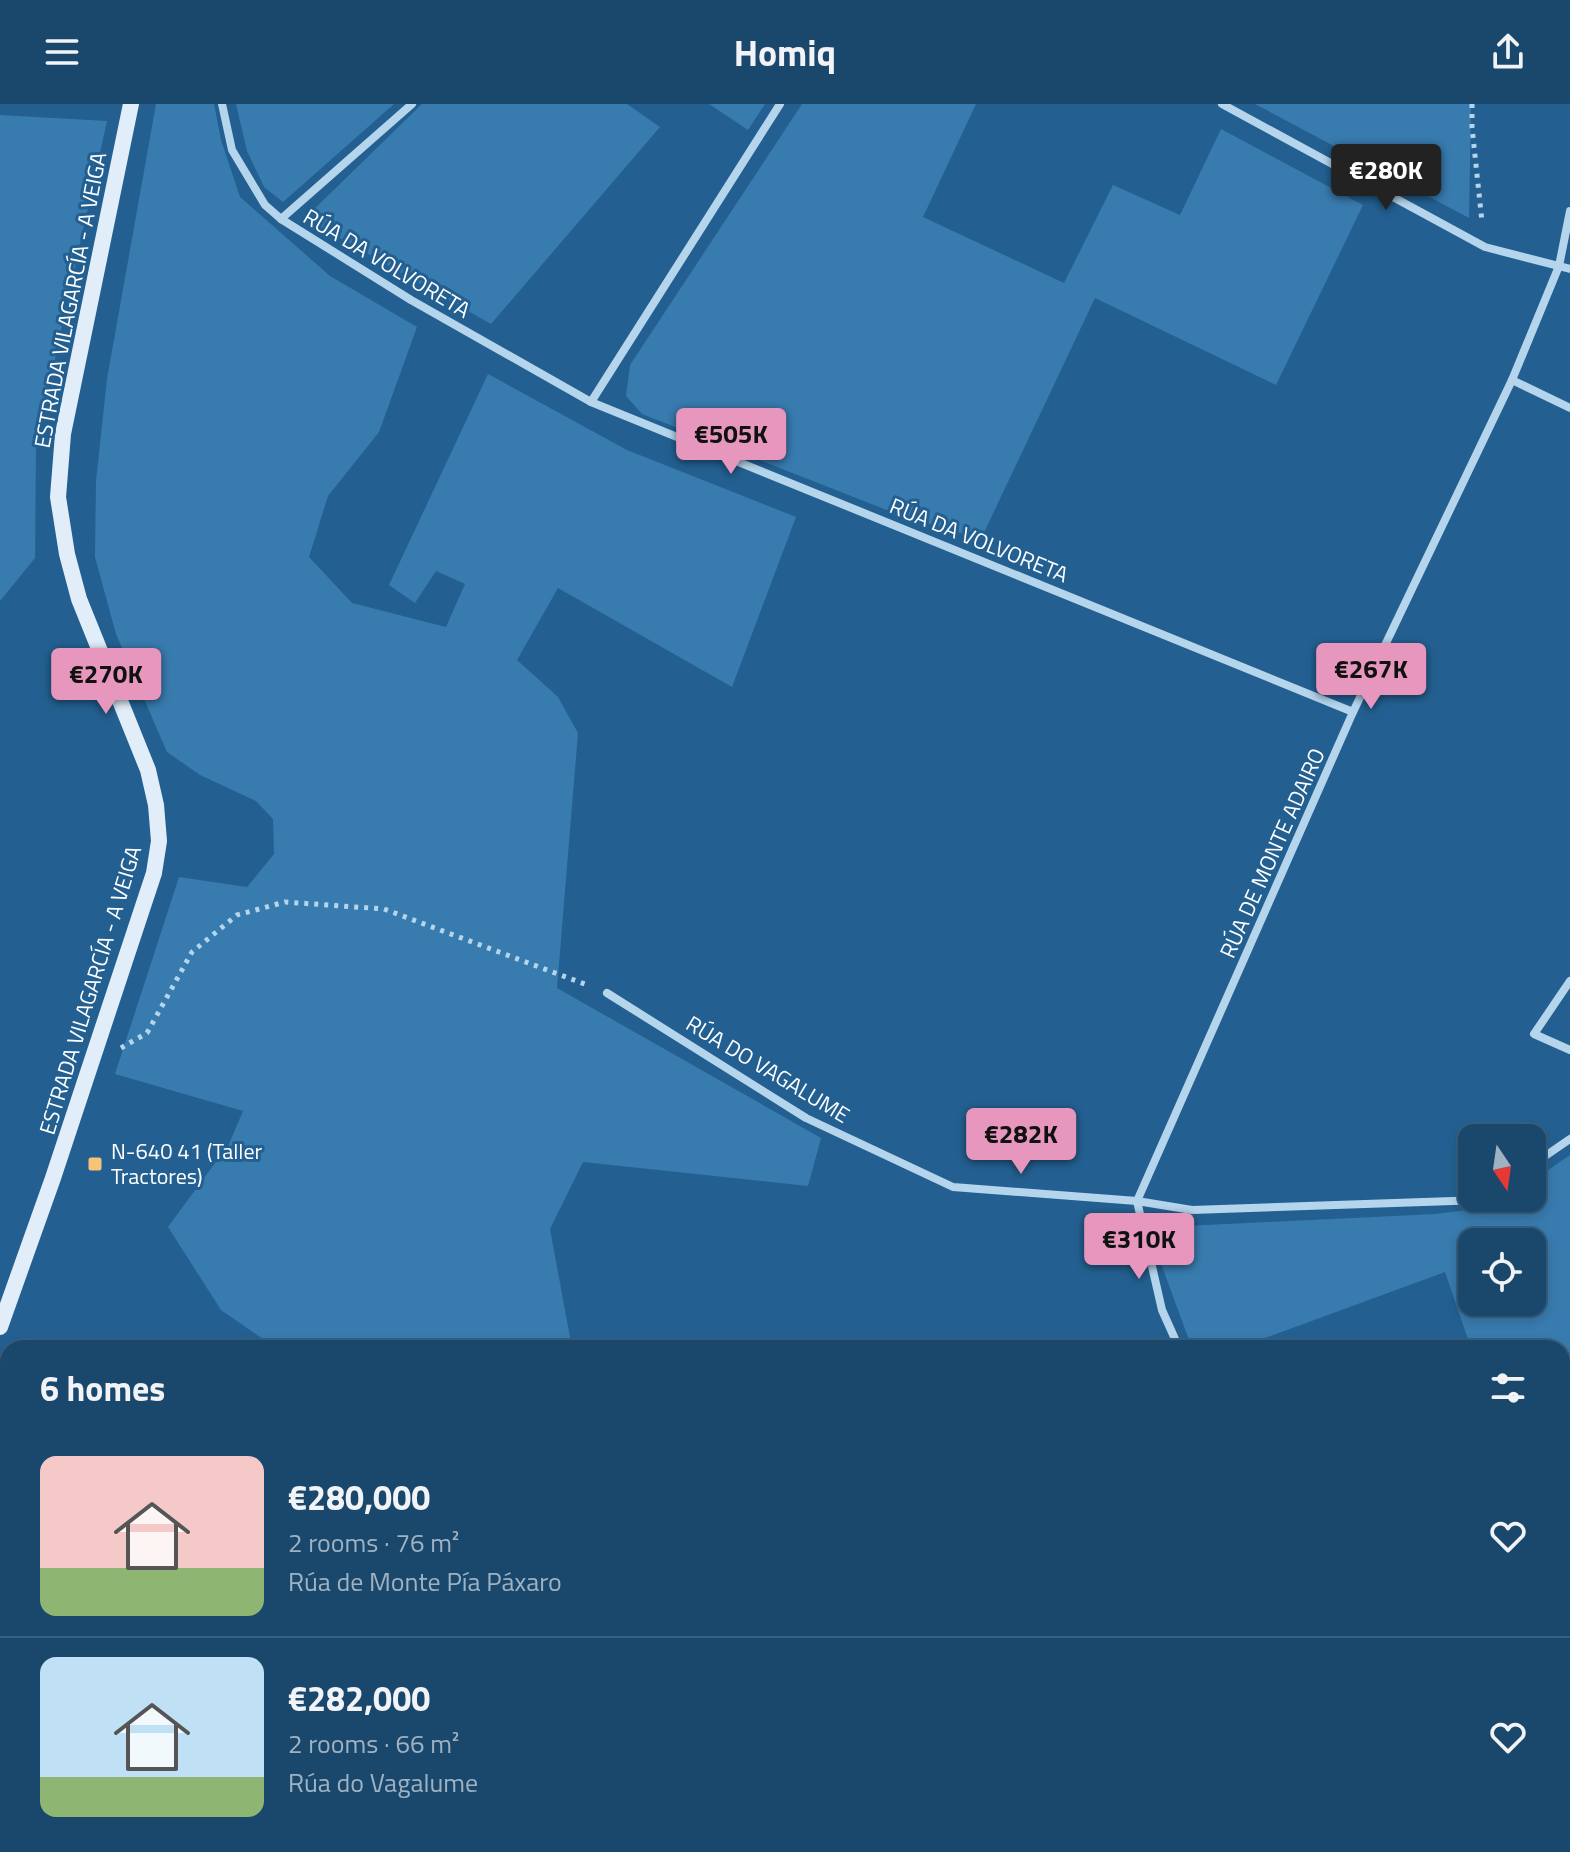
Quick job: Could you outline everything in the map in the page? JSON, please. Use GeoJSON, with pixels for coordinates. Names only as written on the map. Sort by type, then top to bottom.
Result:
{"type":"FeatureCollection","features":[{"type":"Feature","properties":{"kind":"main road","name":"ESTRADA VILAGARCÍA - A VEIGA"},"geometry":{"type":"LineString","coordinates":[[0,1327],[154,873],[159,841],[156,805],[148,770],[79,599],[67,554],[58,497],[63,434],[131,104]]}},
{"type":"Feature","properties":{"kind":"street","name":"RÚA DA VOLVORETA"},"geometry":{"type":"LineString","coordinates":[[222,104],[232,150],[265,205],[281,219],[411,300],[591,402],[1353,712]]}},
{"type":"Feature","properties":{"kind":"street"},"geometry":{"type":"LineString","coordinates":[[281,219],[412,104]]}},
{"type":"Feature","properties":{"kind":"street"},"geometry":{"type":"LineString","coordinates":[[591,402],[780,104]]}},
{"type":"Feature","properties":{"kind":"street"},"geometry":{"type":"LineString","coordinates":[[1222,104],[1485,247],[1570,269]]}},
{"type":"Feature","properties":{"kind":"street","name":"RÚA DE MONTE ADAIRO"},"geometry":{"type":"LineString","coordinates":[[1137,1201],[1353,712],[1512,380],[1559,266],[1570,211]]}},
{"type":"Feature","properties":{"kind":"street"},"geometry":{"type":"LineString","coordinates":[[1512,380],[1570,408]]}},
{"type":"Feature","properties":{"kind":"street"},"geometry":{"type":"LineString","coordinates":[[1570,981],[1534,1034],[1570,1050]]}},
{"type":"Feature","properties":{"kind":"street","name":"RÚA DO VAGALUME"},"geometry":{"type":"LineString","coordinates":[[607,993],[806,1118],[953,1187],[1137,1201],[1192,1210],[1458,1201]]}},
{"type":"Feature","properties":{"kind":"street"},"geometry":{"type":"LineString","coordinates":[[1546,1155],[1570,1139]]}},
{"type":"Feature","properties":{"kind":"street"},"geometry":{"type":"LineString","coordinates":[[1137,1201],[1162,1310],[1175,1340]]}},
{"type":"Feature","properties":{"kind":"path"},"geometry":{"type":"LineString","coordinates":[[1472,104],[1485,247]]}},
{"type":"Feature","properties":{"kind":"path"},"geometry":{"type":"LineString","coordinates":[[90,1067],[147,1033],[192,952],[237,915],[285,902],[384,909],[607,993]]}},
{"type":"Feature","properties":{"kind":"shaded area"},"geometry":{"type":"Polygon","coordinates":[[[156,104],[214,104],[221,140],[240,197],[330,276],[417,327],[379,432],[328,496],[309,557],[352,603],[446,627],[465,584],[436,571],[415,603],[389,585],[488,374],[627,450],[796,517],[732,687],[558,588],[517,660],[558,697],[578,733],[557,988],[821,1138],[808,1186],[583,1162],[550,1229],[571,1340],[263,1340],[221,1310],[168,1227],[229,1144],[243,1111],[115,1074],[179,877],[247,887],[274,854],[273,819],[256,801],[200,775],[167,752],[116,634],[95,557],[96,481],[107,379],[156,104]]]}},
{"type":"Feature","properties":{"kind":"shaded area"},"geometry":{"type":"Polygon","coordinates":[[[236,104],[394,104],[283,202],[264,187],[247,151],[236,104]]]}},
{"type":"Feature","properties":{"kind":"shaded area"},"geometry":{"type":"Polygon","coordinates":[[[422,104],[627,104],[660,127],[491,324],[305,218],[422,104]]]}},
{"type":"Feature","properties":{"kind":"shaded area"},"geometry":{"type":"Polygon","coordinates":[[[709,104],[765,104],[748,130],[709,104]]]}},
{"type":"Feature","properties":{"kind":"shaded area"},"geometry":{"type":"Polygon","coordinates":[[[802,104],[976,104],[923,217],[1064,283],[1113,185],[1180,215],[1221,129],[1363,205],[1276,385],[1095,298],[981,539],[902,516],[642,414],[626,396],[630,365],[802,104]]]}},
{"type":"Feature","properties":{"kind":"shaded area"},"geometry":{"type":"Polygon","coordinates":[[[1255,104],[1471,104],[1469,218],[1255,104]]]}},
{"type":"Feature","properties":{"kind":"shaded area"},"geometry":{"type":"Polygon","coordinates":[[[0,115],[107,121],[36,446],[35,558],[0,601],[0,115]]]}},
{"type":"Feature","properties":{"kind":"shaded area"},"geometry":{"type":"Polygon","coordinates":[[[1570,1155],[1570,1340],[1468,1340],[1460,1316],[1546,1316],[1546,1228],[1458,1228],[1458,1310],[1445,1272],[1260,1340],[1189,1340],[1156,1250],[1165,1227],[1546,1212],[1546,1171],[1570,1155]]]}},
{"type":"Feature","properties":{"kind":"place","name":"N-640 41 (Taller Tractores)"},"geometry":{"type":"Point","coordinates":[95,1164]}}]}
